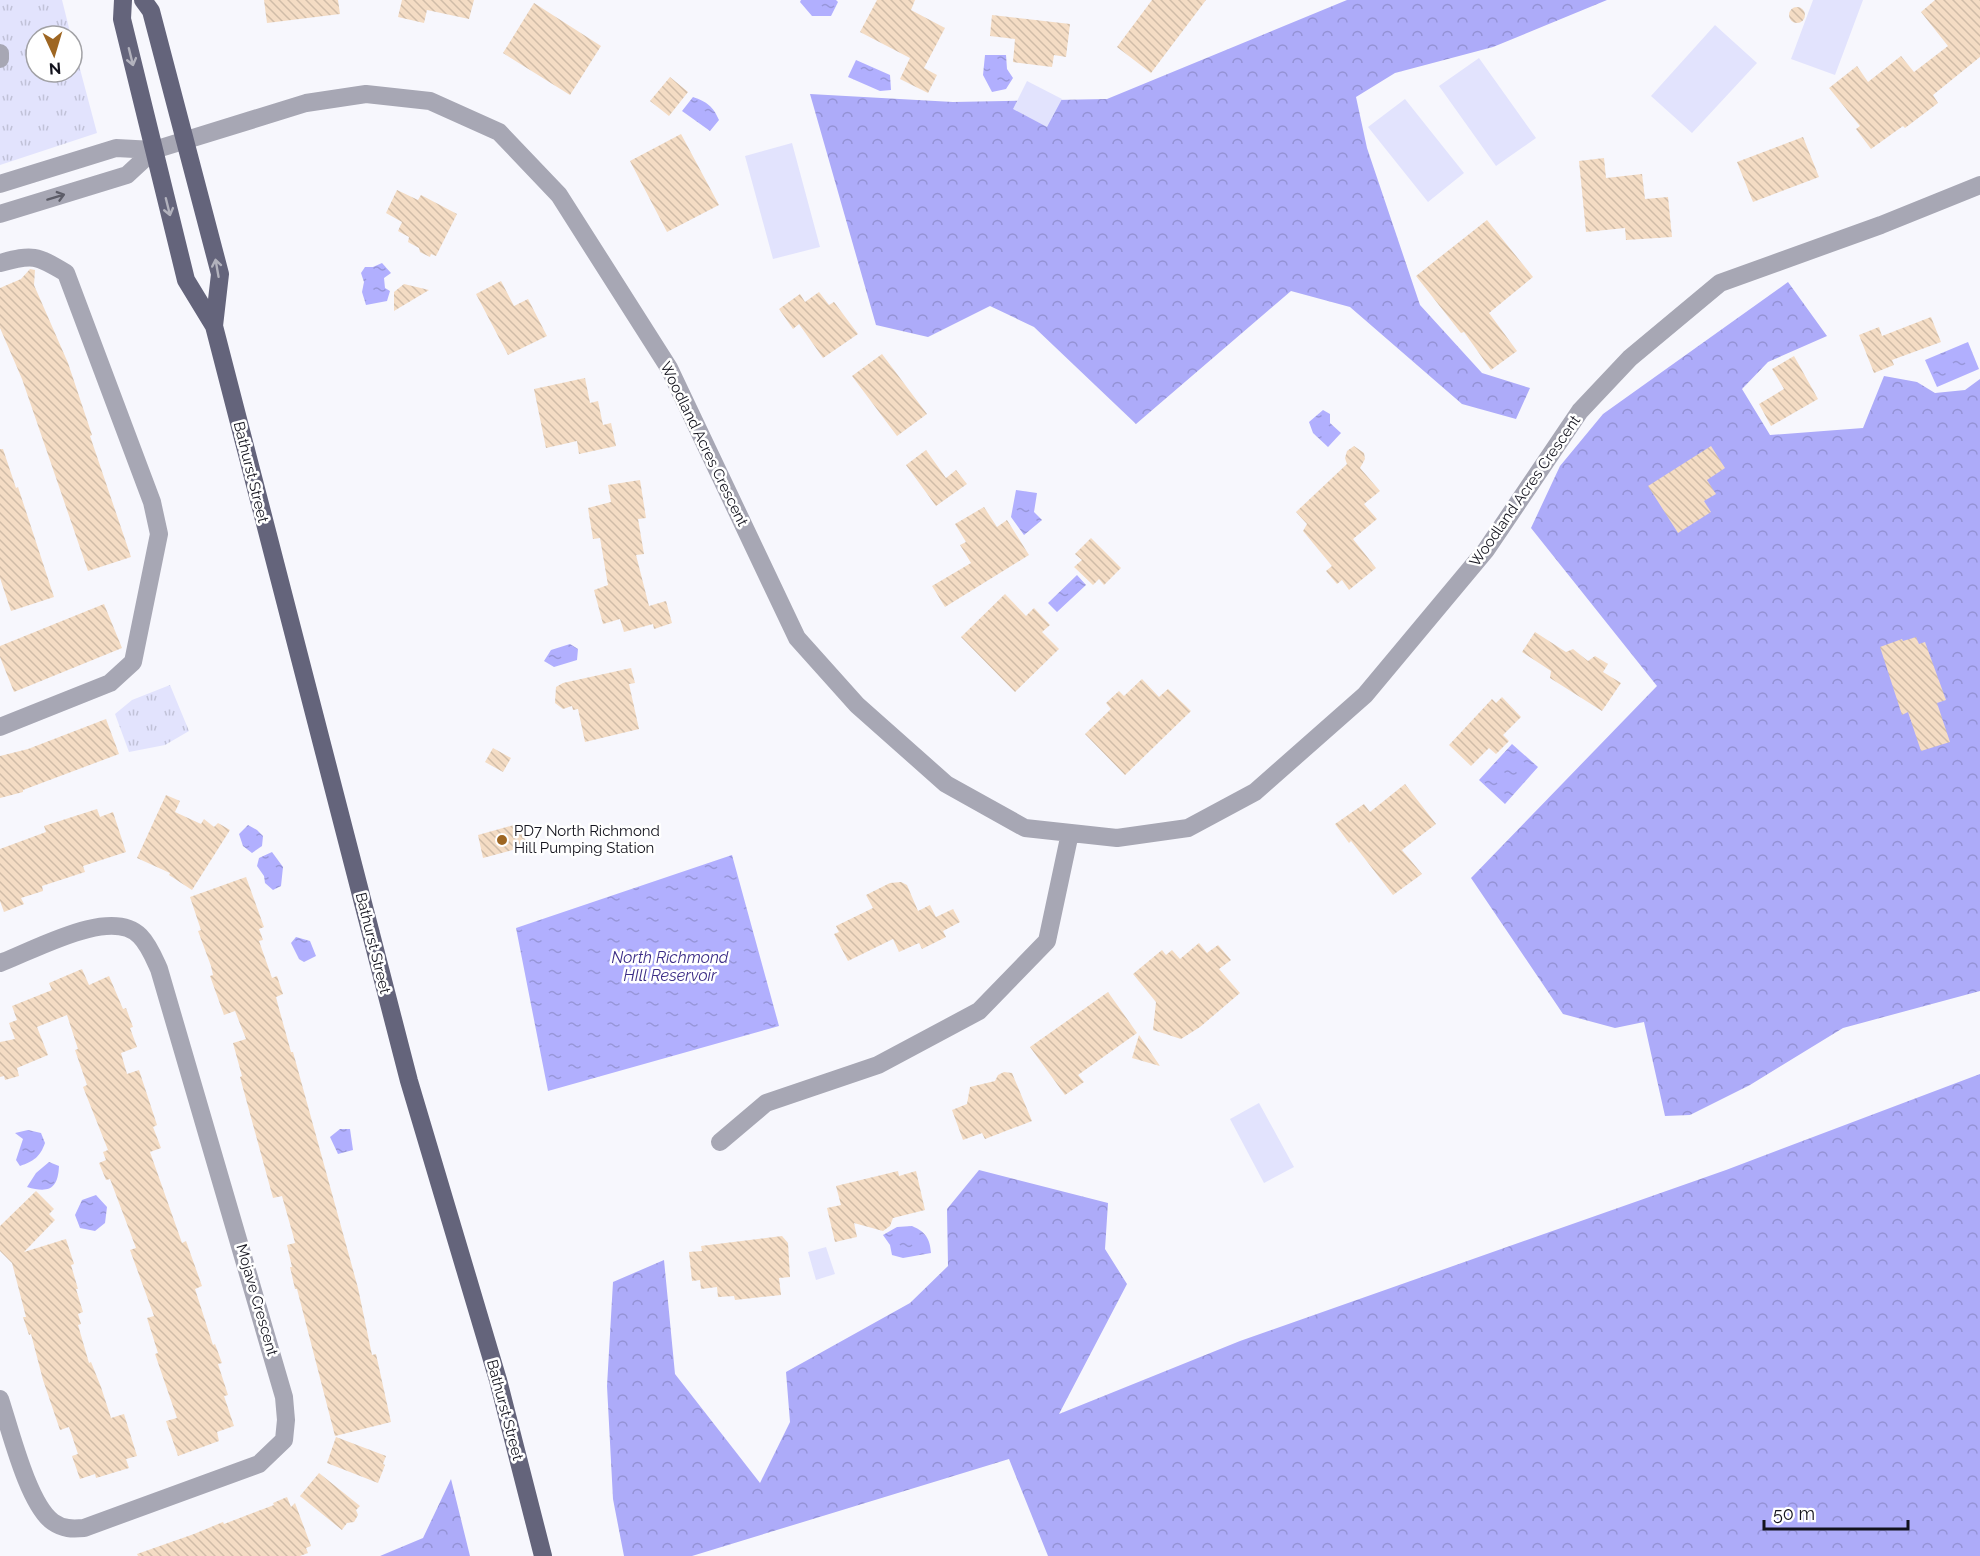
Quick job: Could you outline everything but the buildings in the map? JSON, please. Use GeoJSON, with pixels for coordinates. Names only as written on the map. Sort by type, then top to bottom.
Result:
{"type":"FeatureCollection","features":[{"type":"Feature","properties":{"kind":"main road","name":"Bathurst Street"},"geometry":{"type":"LineString","coordinates":[[123,0],[122,19],[186,280],[214,326],[409,1081],[498,1380],[543,1556]]}},
{"type":"Feature","properties":{"kind":"main road","name":"Bathurst Street"},"geometry":{"type":"LineString","coordinates":[[143,0],[151,11],[220,274],[214,326]]}},
{"type":"Feature","properties":{"kind":"street"},"geometry":{"type":"LineString","coordinates":[[0,53],[0,59]]}},
{"type":"Feature","properties":{"kind":"street","name":"Woodland Acres Crescent"},"geometry":{"type":"LineString","coordinates":[[154,150],[306,103],[366,94],[430,101],[500,132],[560,195],[669,368],[797,638],[857,705],[946,784],[1025,828],[1117,838],[1188,828],[1255,792],[1365,695],[1486,550],[1580,411],[1630,358],[1720,282],[1881,225],[1980,185]]}},
{"type":"Feature","properties":{"kind":"street"},"geometry":{"type":"LineString","coordinates":[[0,184],[116,148],[154,150]]}},
{"type":"Feature","properties":{"kind":"street"},"geometry":{"type":"LineString","coordinates":[[0,214],[128,175],[154,150]]}},
{"type":"Feature","properties":{"kind":"street"},"geometry":{"type":"LineString","coordinates":[[0,263],[28,256],[48,262],[66,273],[152,502],[159,534],[133,662],[110,683],[0,727]]}},
{"type":"Feature","properties":{"kind":"street"},"geometry":{"type":"LineString","coordinates":[[720,1142],[766,1103],[878,1065],[979,1011],[1047,941],[1070,832]]}},
{"type":"Feature","properties":{"kind":"street","name":"Mojave Crescent"},"geometry":{"type":"LineString","coordinates":[[0,963],[65,936],[102,926],[125,927],[140,935],[149,949],[159,969],[284,1397],[286,1420],[284,1440],[259,1464],[84,1528],[67,1529],[52,1521],[33,1496],[0,1399]]}},
{"type":"Feature","properties":{"kind":"green space"},"geometry":{"type":"Polygon","coordinates":[[[0,0],[62,0],[68,24],[24,24],[24,84],[84,84],[97,133],[0,165],[0,0]]]}},
{"type":"Feature","properties":{"kind":"green space"},"geometry":{"type":"Polygon","coordinates":[[[1347,0],[1607,0],[1493,47],[1395,73],[1356,97],[1367,148],[1420,305],[1482,373],[1530,388],[1516,419],[1462,404],[1350,307],[1291,291],[1136,424],[1034,327],[990,306],[928,337],[876,325],[810,94],[953,102],[1107,99],[1347,0]]]}},
{"type":"Feature","properties":{"kind":"green space"},"geometry":{"type":"Polygon","coordinates":[[[1813,0],[1863,0],[1835,75],[1791,59],[1813,0]]]}},
{"type":"Feature","properties":{"kind":"green space"},"geometry":{"type":"Polygon","coordinates":[[[1715,25],[1757,63],[1692,133],[1651,96],[1715,25]]]}},
{"type":"Feature","properties":{"kind":"green space"},"geometry":{"type":"Polygon","coordinates":[[[1479,58],[1536,138],[1496,166],[1439,86],[1479,58]]]}},
{"type":"Feature","properties":{"kind":"green space"},"geometry":{"type":"Polygon","coordinates":[[[1027,81],[1062,99],[1047,127],[1013,109],[1027,81]]]}},
{"type":"Feature","properties":{"kind":"green space"},"geometry":{"type":"Polygon","coordinates":[[[1405,99],[1464,173],[1428,202],[1368,127],[1405,99]]]}},
{"type":"Feature","properties":{"kind":"green space"},"geometry":{"type":"Polygon","coordinates":[[[792,143],[820,247],[773,259],[745,156],[792,143]]]}},
{"type":"Feature","properties":{"kind":"green space"},"geometry":{"type":"Polygon","coordinates":[[[1788,282],[1827,336],[1768,362],[1742,389],[1770,435],[1863,428],[1884,376],[1917,382],[1935,393],[1965,390],[1980,379],[1980,991],[1843,1028],[1750,1085],[1690,1115],[1665,1116],[1644,1022],[1615,1028],[1563,1014],[1471,878],[1657,686],[1531,528],[1560,466],[1603,414],[1788,282]]]}},
{"type":"Feature","properties":{"kind":"green space"},"geometry":{"type":"Polygon","coordinates":[[[170,685],[189,731],[165,745],[129,752],[115,714],[132,700],[170,685]]]}},
{"type":"Feature","properties":{"kind":"green space"},"geometry":{"type":"Polygon","coordinates":[[[1980,1074],[1980,1556],[1048,1556],[1009,1459],[692,1556],[624,1556],[613,1499],[607,1386],[613,1282],[664,1260],[675,1374],[760,1483],[790,1422],[786,1372],[910,1303],[948,1266],[947,1209],[979,1170],[1108,1203],[1105,1249],[1127,1284],[1059,1414],[1240,1341],[1726,1170],[1980,1074]]]}},
{"type":"Feature","properties":{"kind":"green space"},"geometry":{"type":"Polygon","coordinates":[[[1259,1103],[1294,1167],[1264,1183],[1230,1119],[1259,1103]]]}},
{"type":"Feature","properties":{"kind":"green space"},"geometry":{"type":"Polygon","coordinates":[[[826,1247],[835,1274],[816,1280],[808,1252],[826,1247]]]}},
{"type":"Feature","properties":{"kind":"green space"},"geometry":{"type":"Polygon","coordinates":[[[451,1479],[470,1556],[380,1556],[423,1538],[451,1479]]]}},
{"type":"Feature","properties":{"kind":"water"},"geometry":{"type":"Polygon","coordinates":[[[801,0],[836,0],[838,2],[831,16],[812,16],[800,2],[801,0]]]}},
{"type":"Feature","properties":{"kind":"water"},"geometry":{"type":"Polygon","coordinates":[[[985,55],[1006,55],[1007,69],[1013,78],[1006,89],[992,92],[983,75],[985,55]]]}},
{"type":"Feature","properties":{"kind":"water"},"geometry":{"type":"Polygon","coordinates":[[[856,60],[890,75],[891,90],[880,91],[848,77],[856,60]]]}},
{"type":"Feature","properties":{"kind":"water"},"geometry":{"type":"Polygon","coordinates":[[[693,97],[709,105],[717,115],[719,120],[710,131],[682,111],[693,97]]]}},
{"type":"Feature","properties":{"kind":"water"},"geometry":{"type":"Polygon","coordinates":[[[382,263],[391,273],[384,278],[385,288],[390,291],[387,301],[366,305],[362,292],[364,282],[361,273],[365,267],[373,267],[382,263]]]}},
{"type":"Feature","properties":{"kind":"water"},"geometry":{"type":"Polygon","coordinates":[[[1968,342],[1979,369],[1937,387],[1925,360],[1968,342]]]}},
{"type":"Feature","properties":{"kind":"water"},"geometry":{"type":"Polygon","coordinates":[[[1323,410],[1330,414],[1330,423],[1341,433],[1328,447],[1313,433],[1309,422],[1323,410]]]}},
{"type":"Feature","properties":{"kind":"water"},"geometry":{"type":"Polygon","coordinates":[[[1016,490],[1037,493],[1034,512],[1042,520],[1024,535],[1011,517],[1016,490]]]}},
{"type":"Feature","properties":{"kind":"water"},"geometry":{"type":"Polygon","coordinates":[[[1077,575],[1086,585],[1057,612],[1048,603],[1077,575]]]}},
{"type":"Feature","properties":{"kind":"water"},"geometry":{"type":"Polygon","coordinates":[[[570,644],[578,649],[577,660],[554,667],[544,661],[551,650],[570,644]]]}},
{"type":"Feature","properties":{"kind":"water"},"geometry":{"type":"Polygon","coordinates":[[[1512,744],[1538,767],[1505,804],[1479,780],[1512,744]]]}},
{"type":"Feature","properties":{"kind":"water"},"geometry":{"type":"Polygon","coordinates":[[[248,825],[263,836],[262,846],[252,853],[243,846],[239,834],[248,825]]]}},
{"type":"Feature","properties":{"kind":"water"},"geometry":{"type":"Polygon","coordinates":[[[272,852],[283,867],[281,886],[273,890],[265,883],[264,876],[257,866],[259,858],[272,852]]]}},
{"type":"Feature","properties":{"kind":"water","name":"North Richmond HIll Reservoir"},"geometry":{"type":"Polygon","coordinates":[[[732,855],[779,1026],[548,1091],[516,928],[732,855]]]}},
{"type":"Feature","properties":{"kind":"water"},"geometry":{"type":"Polygon","coordinates":[[[296,937],[310,941],[316,956],[304,962],[299,959],[291,943],[296,937]]]}},
{"type":"Feature","properties":{"kind":"water"},"geometry":{"type":"Polygon","coordinates":[[[340,1129],[350,1129],[353,1150],[338,1154],[330,1137],[340,1129]]]}},
{"type":"Feature","properties":{"kind":"water"},"geometry":{"type":"Polygon","coordinates":[[[28,1130],[41,1133],[45,1143],[36,1158],[20,1166],[16,1160],[23,1139],[15,1133],[28,1130]]]}},
{"type":"Feature","properties":{"kind":"water"},"geometry":{"type":"Polygon","coordinates":[[[49,1162],[59,1166],[54,1185],[41,1190],[27,1187],[36,1173],[49,1162]]]}},
{"type":"Feature","properties":{"kind":"water"},"geometry":{"type":"Polygon","coordinates":[[[96,1195],[107,1207],[105,1223],[95,1231],[80,1228],[75,1215],[82,1200],[96,1195]]]}},
{"type":"Feature","properties":{"kind":"water"},"geometry":{"type":"Polygon","coordinates":[[[912,1226],[926,1236],[931,1253],[903,1258],[892,1255],[890,1245],[883,1235],[897,1227],[912,1226]]]}},
{"type":"Feature","properties":{"kind":"place","name":"PD7 North Richmond Hill Pumping Station"},"geometry":{"type":"Point","coordinates":[502,840]}}]}
